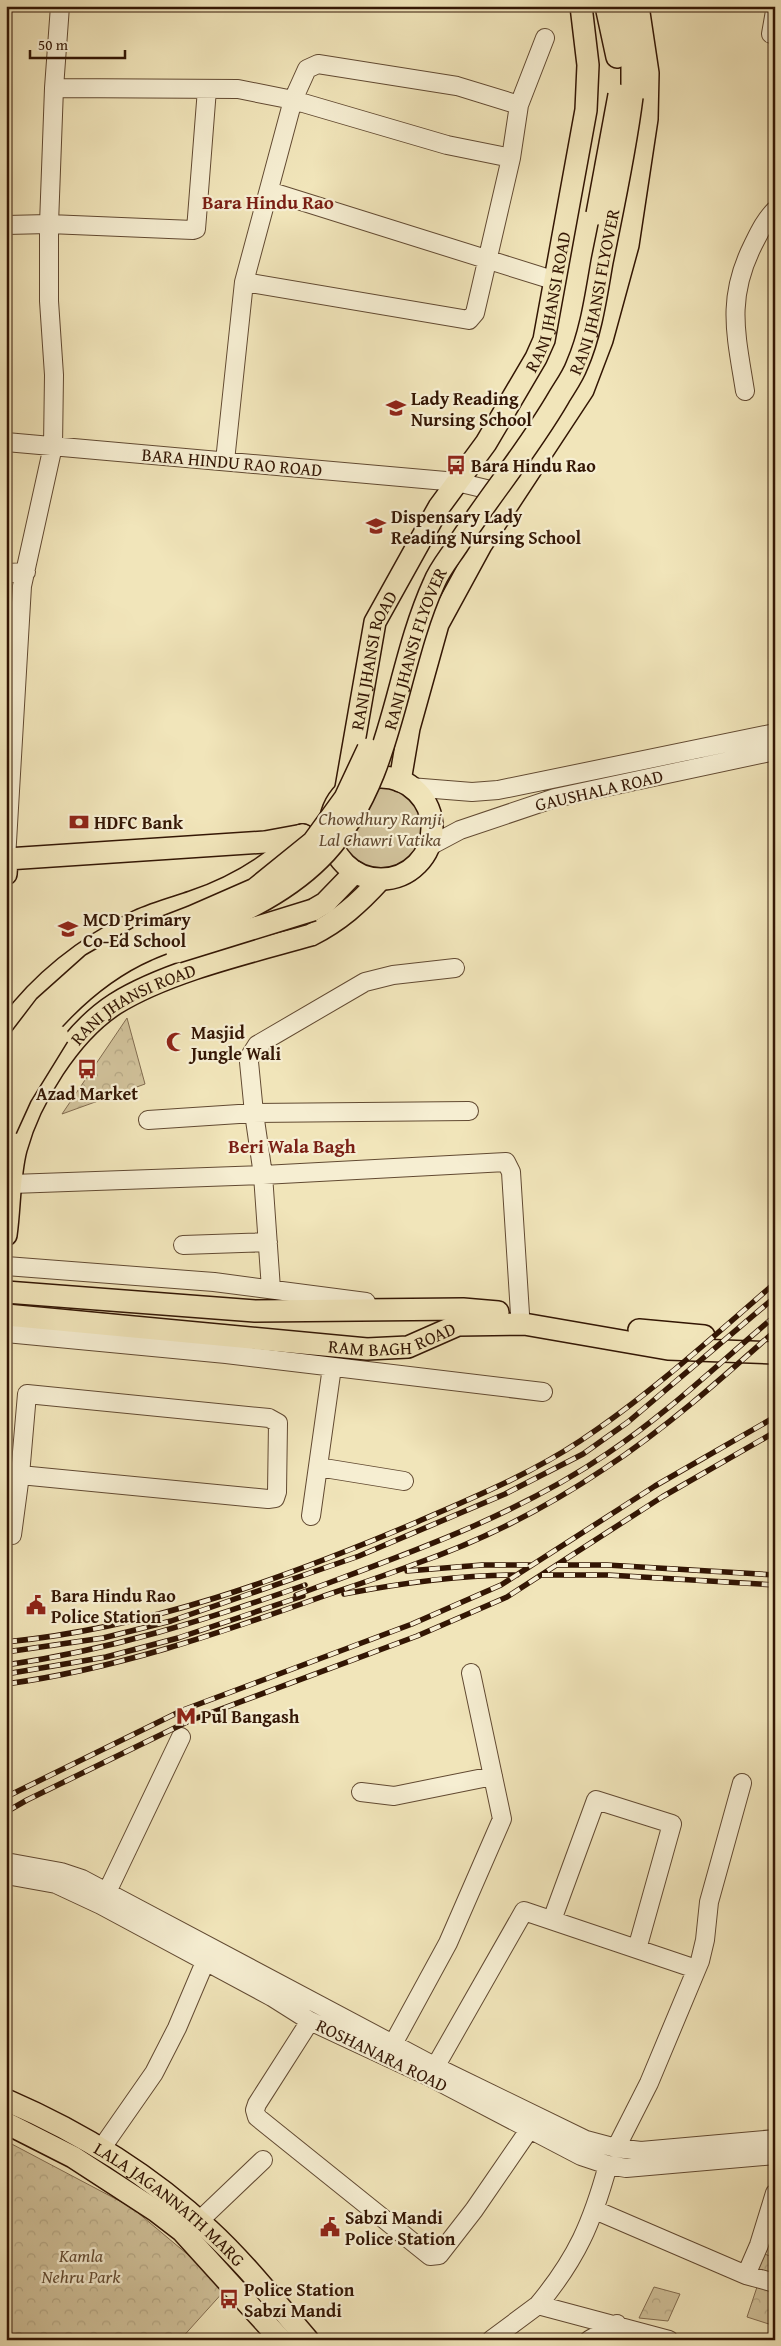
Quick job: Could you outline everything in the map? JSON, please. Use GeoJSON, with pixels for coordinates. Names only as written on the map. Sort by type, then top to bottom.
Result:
{"type":"FeatureCollection","features":[{"type":"Feature","properties":{"kind":"main road","name":"RANI JHANSI ROAD"},"geometry":{"type":"LineString","coordinates":[[346,791],[375,622],[439,507],[486,443],[536,358],[544,340],[586,110],[588,65],[581,6]]}},
{"type":"Feature","properties":{"kind":"main road","name":"RANI JHANSI FLYOVER"},"geometry":{"type":"LineString","coordinates":[[6,1093],[14,1072],[58,1014],[104,976],[146,950],[197,931],[262,901],[294,879],[325,852],[359,806],[386,740],[415,637],[434,581],[549,414],[577,365],[591,317],[624,160],[625,96],[615,40],[606,6]]}},
{"type":"Feature","properties":{"kind":"main road","name":"RANI JHANSI FLYOVER"},"geometry":{"type":"LineString","coordinates":[[6,1057],[45,1006],[92,964],[139,937],[255,889],[313,842],[345,798],[375,735],[402,634],[422,575],[460,513],[539,405],[565,358],[578,314],[632,64],[622,6]]}},
{"type":"Feature","properties":{"kind":"main road"},"geometry":{"type":"LineString","coordinates":[[405,784],[409,728],[438,624],[481,545],[582,390],[602,340],[628,245],[647,119],[648,73],[638,6]]}},
{"type":"Feature","properties":{"kind":"main road"},"geometry":{"type":"LineString","coordinates":[[372,777],[389,778],[405,784],[419,793],[428,808],[432,824],[428,847],[424,857],[412,869],[397,877],[380,880],[364,877],[348,869],[337,856],[330,840],[329,824],[334,807],[346,791],[356,783],[372,777]]}},
{"type":"Feature","properties":{"kind":"main road"},"geometry":{"type":"LineString","coordinates":[[6,1030],[28,1001],[68,964],[138,921],[238,883],[277,858],[302,835],[331,815]]}},
{"type":"Feature","properties":{"kind":"main road"},"geometry":{"type":"LineString","coordinates":[[6,864],[265,842],[302,835]]}},
{"type":"Feature","properties":{"kind":"main road"},"geometry":{"type":"LineString","coordinates":[[6,1130],[21,1096],[62,1029],[102,993],[165,956],[313,910],[325,903],[355,872]]}},
{"type":"Feature","properties":{"kind":"main road","name":"RANI JHANSI ROAD"},"geometry":{"type":"LineString","coordinates":[[6,1235],[16,1149],[35,1100],[62,1057],[86,1029],[114,1005],[147,988],[181,975],[311,935],[331,925],[351,910],[380,880]]}},
{"type":"Feature","properties":{"kind":"main road"},"geometry":{"type":"LineString","coordinates":[[6,1069],[35,1100]]}},
{"type":"Feature","properties":{"kind":"main road","name":"RAM BAGH ROAD"},"geometry":{"type":"LineString","coordinates":[[6,1292],[255,1311],[426,1310],[461,1317],[524,1324],[668,1349],[775,1353]]}},
{"type":"Feature","properties":{"kind":"main road"},"geometry":{"type":"LineString","coordinates":[[311,1345],[316,1312]]}},
{"type":"Feature","properties":{"kind":"main road","name":"RAM BAGH ROAD"},"geometry":{"type":"LineString","coordinates":[[6,1315],[311,1345],[396,1348],[408,1346],[461,1317],[520,1314],[671,1334],[775,1340]]}},
{"type":"Feature","properties":{"kind":"main road","name":"LALA JAGANNATH MARG"},"geometry":{"type":"LineString","coordinates":[[6,2100],[89,2140],[102,2149],[186,2218],[308,2340]]}},
{"type":"Feature","properties":{"kind":"main road","name":"LALA JAGANNATH MARG"},"geometry":{"type":"LineString","coordinates":[[6,2122],[186,2218],[281,2340]]}},
{"type":"Feature","properties":{"kind":"street"},"geometry":{"type":"LineString","coordinates":[[6,864],[22,586],[53,446],[54,375],[49,301],[49,224],[54,88],[60,6]]}},
{"type":"Feature","properties":{"kind":"street"},"geometry":{"type":"LineString","coordinates":[[771,34],[775,11]]}},
{"type":"Feature","properties":{"kind":"street"},"geometry":{"type":"LineString","coordinates":[[244,282],[469,320],[475,313],[510,158],[519,106],[545,38]]}},
{"type":"Feature","properties":{"kind":"street"},"geometry":{"type":"LineString","coordinates":[[225,461],[244,282],[293,100],[307,69],[318,64],[457,86],[519,106]]}},
{"type":"Feature","properties":{"kind":"street"},"geometry":{"type":"LineString","coordinates":[[54,88],[238,89],[293,100],[447,145],[510,158]]}},
{"type":"Feature","properties":{"kind":"street"},"geometry":{"type":"LineString","coordinates":[[6,225],[49,224],[192,231],[196,229],[208,89]]}},
{"type":"Feature","properties":{"kind":"street"},"geometry":{"type":"LineString","coordinates":[[269,191],[556,281]]}},
{"type":"Feature","properties":{"kind":"street"},"geometry":{"type":"LineString","coordinates":[[745,391],[735,329],[735,299],[742,267],[762,226],[775,210]]}},
{"type":"Feature","properties":{"kind":"street","name":"BARA HINDU RAO ROAD"},"geometry":{"type":"LineString","coordinates":[[6,442],[457,482],[512,496]]}},
{"type":"Feature","properties":{"kind":"street"},"geometry":{"type":"LineString","coordinates":[[6,573],[26,572]]}},
{"type":"Feature","properties":{"kind":"street"},"geometry":{"type":"LineString","coordinates":[[405,784],[472,792],[498,790],[775,733]]}},
{"type":"Feature","properties":{"kind":"street","name":"GAUSHALA ROAD"},"geometry":{"type":"LineString","coordinates":[[428,847],[460,830],[556,798],[775,751]]}},
{"type":"Feature","properties":{"kind":"street"},"geometry":{"type":"LineString","coordinates":[[271,1289],[263,1175],[249,1062],[253,1050],[257,1045],[365,982],[393,975],[455,968]]}},
{"type":"Feature","properties":{"kind":"street"},"geometry":{"type":"LineString","coordinates":[[148,1120],[254,1113],[469,1111]]}},
{"type":"Feature","properties":{"kind":"street"},"geometry":{"type":"LineString","coordinates":[[12,1184],[263,1175],[506,1162],[511,1172],[520,1314]]}},
{"type":"Feature","properties":{"kind":"street"},"geometry":{"type":"LineString","coordinates":[[183,1245],[268,1242]]}},
{"type":"Feature","properties":{"kind":"street"},"geometry":{"type":"LineString","coordinates":[[6,1266],[271,1289],[426,1310]]}},
{"type":"Feature","properties":{"kind":"street"},"geometry":{"type":"LineString","coordinates":[[6,1334],[332,1366],[543,1392]]}},
{"type":"Feature","properties":{"kind":"street"},"geometry":{"type":"LineString","coordinates":[[311,1516],[332,1366]]}},
{"type":"Feature","properties":{"kind":"street"},"geometry":{"type":"LineString","coordinates":[[12,1535],[13,1474],[27,1394],[269,1418],[278,1422],[277,1492],[274,1498],[268,1499],[13,1474]]}},
{"type":"Feature","properties":{"kind":"street"},"geometry":{"type":"LineString","coordinates":[[318,1467],[404,1481]]}},
{"type":"Feature","properties":{"kind":"street"},"geometry":{"type":"LineString","coordinates":[[393,2044],[448,1943],[502,1819],[471,1672]]}},
{"type":"Feature","properties":{"kind":"street"},"geometry":{"type":"LineString","coordinates":[[107,1892],[181,1737]]}},
{"type":"Feature","properties":{"kind":"street"},"geometry":{"type":"LineString","coordinates":[[361,1792],[394,1796],[493,1776]]}},
{"type":"Feature","properties":{"kind":"street"},"geometry":{"type":"LineString","coordinates":[[616,2148],[649,2083],[696,1969],[705,1940],[709,1902],[742,1784]]}},
{"type":"Feature","properties":{"kind":"street"},"geometry":{"type":"LineString","coordinates":[[552,1920],[596,1800],[672,1824],[637,1949]]}},
{"type":"Feature","properties":{"kind":"street","name":"ROSHANARA ROAD"},"geometry":{"type":"LineString","coordinates":[[6,1862],[73,1876],[107,1892],[393,2044],[433,2072],[529,2130],[581,2156],[608,2165],[626,2168],[775,2154]]}},
{"type":"Feature","properties":{"kind":"street","name":"ROSHANARA ROAD"},"geometry":{"type":"LineString","coordinates":[[6,1875],[42,1880],[68,1889],[310,2020],[580,2137],[616,2148],[641,2151],[775,2139]]}},
{"type":"Feature","properties":{"kind":"street"},"geometry":{"type":"LineString","coordinates":[[433,2072],[524,1911],[696,1969]]}},
{"type":"Feature","properties":{"kind":"street"},"geometry":{"type":"LineString","coordinates":[[102,2149],[154,2073],[177,2028],[204,1962]]}},
{"type":"Feature","properties":{"kind":"street"},"geometry":{"type":"LineString","coordinates":[[310,2020],[257,2104],[254,2110],[257,2117],[430,2256],[439,2255],[474,2210],[529,2130]]}},
{"type":"Feature","properties":{"kind":"street"},"geometry":{"type":"LineString","coordinates":[[186,2218],[263,2160]]}},
{"type":"Feature","properties":{"kind":"street"},"geometry":{"type":"LineString","coordinates":[[492,2340],[538,2305],[572,2258],[595,2210],[608,2165]]}},
{"type":"Feature","properties":{"kind":"street"},"geometry":{"type":"LineString","coordinates":[[746,2275],[759,2245],[775,2193]]}},
{"type":"Feature","properties":{"kind":"street"},"geometry":{"type":"LineString","coordinates":[[595,2210],[746,2275],[775,2283]]}},
{"type":"Feature","properties":{"kind":"street"},"geometry":{"type":"LineString","coordinates":[[538,2305],[617,2324],[669,2340]]}},
{"type":"Feature","properties":{"kind":"street"},"geometry":{"type":"LineString","coordinates":[[589,2340],[617,2324]]}},
{"type":"Feature","properties":{"kind":"green space","name":"Chowdhury Ramji Lal Chawri Vatika"},"geometry":{"type":"Polygon","coordinates":[[[380,786],[401,792],[414,804],[421,819],[421,836],[415,851],[404,864],[389,871],[369,870],[360,866],[348,857],[340,845],[372,787],[380,786]]]}},
{"type":"Feature","properties":{"kind":"green space"},"geometry":{"type":"Polygon","coordinates":[[[127,1018],[145,1084],[62,1114],[127,1018]]]}},
{"type":"Feature","properties":{"kind":"green space","name":"Kamla Nehru Park"},"geometry":{"type":"Polygon","coordinates":[[[6,2141],[131,2207],[205,2269],[225,2290],[180,2340],[6,2340],[6,2141]]]}},
{"type":"Feature","properties":{"kind":"green space"},"geometry":{"type":"Polygon","coordinates":[[[762,2253],[775,2258],[775,2326],[747,2317],[757,2287],[748,2282],[762,2253]]]}},
{"type":"Feature","properties":{"kind":"green space"},"geometry":{"type":"Polygon","coordinates":[[[654,2287],[680,2294],[668,2321],[639,2318],[654,2287]]]}},
{"type":"Feature","properties":{"kind":"railway"},"geometry":{"type":"LineString","coordinates":[[6,1642],[112,1625],[216,1598],[367,1543],[500,1485],[541,1465],[605,1424],[680,1365],[775,1283]]}},
{"type":"Feature","properties":{"kind":"railway"},"geometry":{"type":"LineString","coordinates":[[6,1652],[103,1638],[171,1621],[359,1556],[505,1494],[583,1454],[628,1422],[775,1297]]}},
{"type":"Feature","properties":{"kind":"railway"},"geometry":{"type":"LineString","coordinates":[[296,1595],[417,1550],[496,1516],[572,1476],[630,1438],[652,1421],[775,1316]]}},
{"type":"Feature","properties":{"kind":"railway"},"geometry":{"type":"LineString","coordinates":[[6,1684],[127,1660],[205,1637],[392,1573],[489,1534],[559,1497],[627,1454],[692,1403],[775,1331]]}},
{"type":"Feature","properties":{"kind":"railway"},"geometry":{"type":"LineString","coordinates":[[6,1797],[183,1710],[412,1624],[501,1585],[655,1486],[775,1417]]}},
{"type":"Feature","properties":{"kind":"railway"},"geometry":{"type":"LineString","coordinates":[[6,1812],[189,1721],[417,1636],[507,1597],[662,1497],[775,1432]]}},
{"type":"Feature","properties":{"kind":"railway"},"geometry":{"type":"LineString","coordinates":[[407,1571],[482,1565],[532,1565]]}},
{"type":"Feature","properties":{"kind":"railway"},"geometry":{"type":"LineString","coordinates":[[557,1565],[607,1565],[775,1575]]}},
{"type":"Feature","properties":{"kind":"railway"},"geometry":{"type":"LineString","coordinates":[[344,1594],[430,1580],[473,1576],[517,1575]]}},
{"type":"Feature","properties":{"kind":"railway"},"geometry":{"type":"LineString","coordinates":[[542,1575],[608,1575],[775,1585]]}},
{"type":"Feature","properties":{"kind":"railway"},"geometry":{"type":"LineString","coordinates":[[6,1665],[45,1659],[120,1642],[194,1622],[305,1585]]}},
{"type":"Feature","properties":{"kind":"railway"},"geometry":{"type":"LineString","coordinates":[[6,1674],[106,1657],[178,1638],[303,1596]]}},
{"type":"Feature","properties":{"kind":"place","name":"Lady Reading Nursing School"},"geometry":{"type":"Point","coordinates":[396,408]}},
{"type":"Feature","properties":{"kind":"place","name":"Bara Hindu Rao"},"geometry":{"type":"Point","coordinates":[456,465]}},
{"type":"Feature","properties":{"kind":"place","name":"Dispensary Lady Reading Nursing School"},"geometry":{"type":"Point","coordinates":[376,526]}},
{"type":"Feature","properties":{"kind":"place","name":"HDFC Bank"},"geometry":{"type":"Point","coordinates":[79,822]}},
{"type":"Feature","properties":{"kind":"place","name":"MCD Primary Co-Ed School"},"geometry":{"type":"Point","coordinates":[68,929]}},
{"type":"Feature","properties":{"kind":"place","name":"Masjid Jungle Wali"},"geometry":{"type":"Point","coordinates":[176,1042]}},
{"type":"Feature","properties":{"kind":"place","name":"Azad Market"},"geometry":{"type":"Point","coordinates":[87,1069]}},
{"type":"Feature","properties":{"kind":"place","name":"Bara Hindu Rao Police Station"},"geometry":{"type":"Point","coordinates":[36,1605]}},
{"type":"Feature","properties":{"kind":"place","name":"Pul Bangash"},"geometry":{"type":"Point","coordinates":[186,1716]}},
{"type":"Feature","properties":{"kind":"place","name":"Sabzi Mandi Police Station"},"geometry":{"type":"Point","coordinates":[330,2227]}},
{"type":"Feature","properties":{"kind":"place","name":"Police Station Sabzi Mandi"},"geometry":{"type":"Point","coordinates":[229,2299]}},
{"type":"Feature","properties":{"kind":"district","name":"Bara Hindu Rao"},"geometry":{"type":"Point","coordinates":[268,202]}},
{"type":"Feature","properties":{"kind":"district","name":"Beri Wala Bagh"},"geometry":{"type":"Point","coordinates":[292,1146]}}]}
